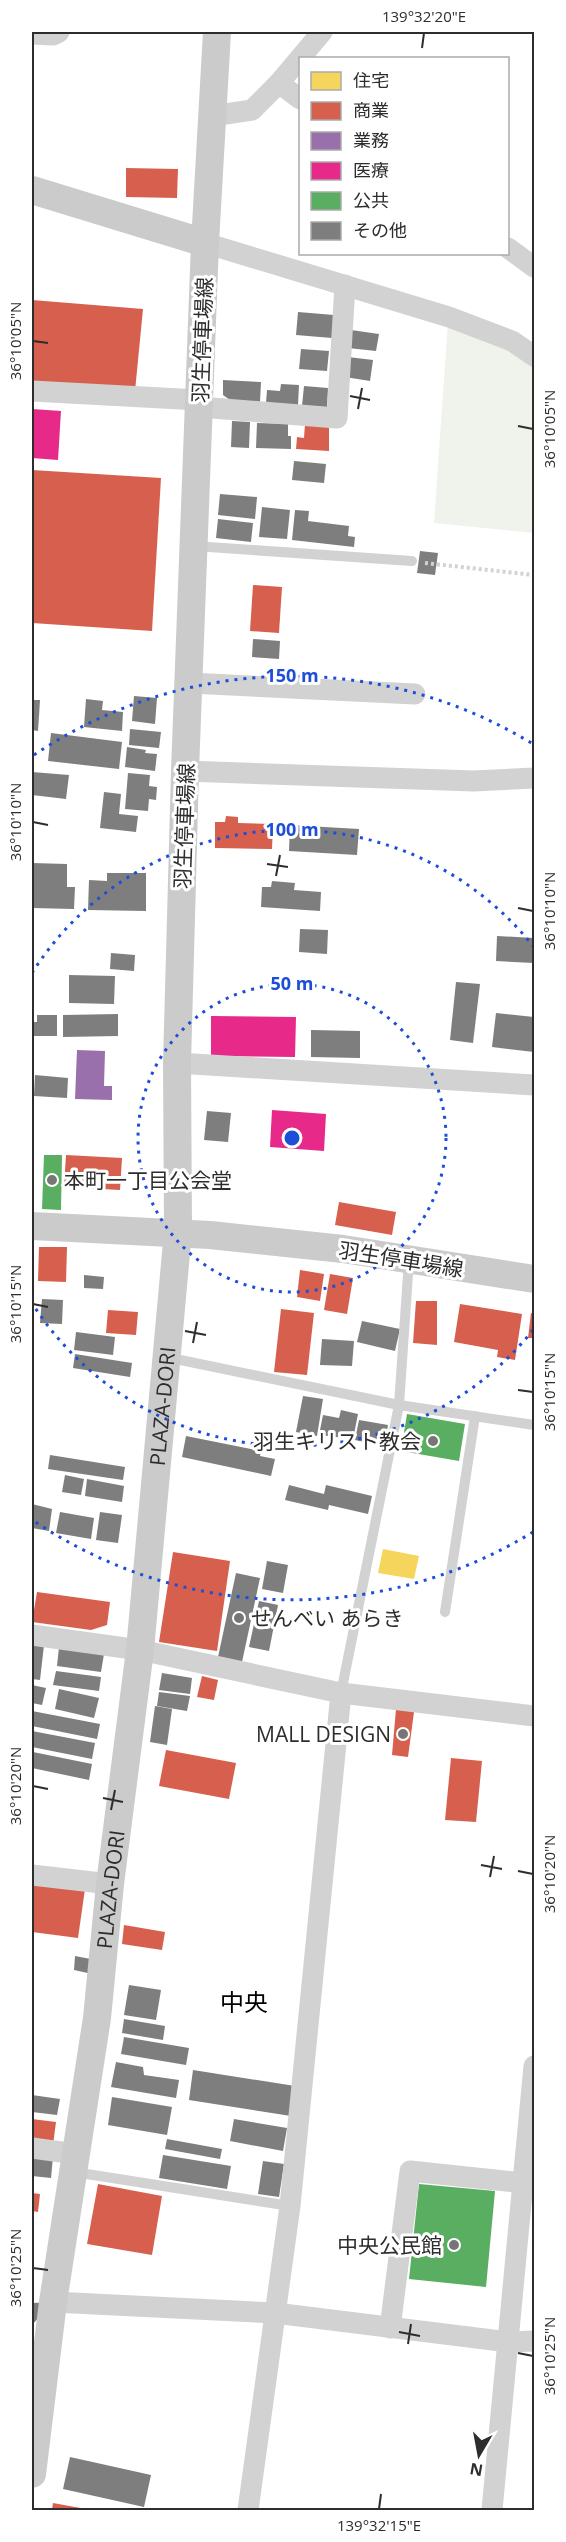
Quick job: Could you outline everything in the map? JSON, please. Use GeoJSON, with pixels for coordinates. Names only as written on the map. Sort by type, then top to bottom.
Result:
{"type":"FeatureCollection","features":[{"type":"Feature","properties":{"kind":"street"},"geometry":{"type":"LineString","coordinates":[[32,34],[53,35],[59,32]]}},
{"type":"Feature","properties":{"kind":"street","name":"羽生停車場線"},"geometry":{"type":"LineString","coordinates":[[217,32],[205,243],[185,771],[177,1063],[178,1231],[343,1249],[534,1279]]}},
{"type":"Feature","properties":{"kind":"street"},"geometry":{"type":"LineString","coordinates":[[301,57],[322,32]]}},
{"type":"Feature","properties":{"kind":"street"},"geometry":{"type":"LineString","coordinates":[[212,116],[252,110],[299,59]]}},
{"type":"Feature","properties":{"kind":"street"},"geometry":{"type":"LineString","coordinates":[[279,83],[299,98]]}},
{"type":"Feature","properties":{"kind":"street"},"geometry":{"type":"LineString","coordinates":[[32,190],[449,317],[512,341],[534,356]]}},
{"type":"Feature","properties":{"kind":"street"},"geometry":{"type":"LineString","coordinates":[[509,249],[534,267]]}},
{"type":"Feature","properties":{"kind":"street"},"geometry":{"type":"LineString","coordinates":[[32,391],[199,403],[337,418],[345,285]]}},
{"type":"Feature","properties":{"kind":"street"},"geometry":{"type":"LineString","coordinates":[[189,683],[415,694]]}},
{"type":"Feature","properties":{"kind":"street"},"geometry":{"type":"LineString","coordinates":[[185,771],[474,781],[534,778]]}},
{"type":"Feature","properties":{"kind":"street"},"geometry":{"type":"LineString","coordinates":[[177,1063],[534,1085]]}},
{"type":"Feature","properties":{"kind":"street"},"geometry":{"type":"LineString","coordinates":[[32,1226],[178,1231]]}},
{"type":"Feature","properties":{"kind":"street","name":"PLAZA-DORI"},"geometry":{"type":"LineString","coordinates":[[32,2474],[53,2302],[97,2018],[110,1884],[140,1650],[178,1231]]}},
{"type":"Feature","properties":{"kind":"street"},"geometry":{"type":"LineString","coordinates":[[32,1635],[140,1650],[341,1693],[534,1716]]}},
{"type":"Feature","properties":{"kind":"street"},"geometry":{"type":"LineString","coordinates":[[248,2511],[290,2206],[341,1693]]}},
{"type":"Feature","properties":{"kind":"street"},"geometry":{"type":"LineString","coordinates":[[32,1875],[110,1884]]}},
{"type":"Feature","properties":{"kind":"street"},"geometry":{"type":"LineString","coordinates":[[492,2511],[525,2183],[534,2066]]}},
{"type":"Feature","properties":{"kind":"street"},"geometry":{"type":"LineString","coordinates":[[32,2148],[75,2163]]}},
{"type":"Feature","properties":{"kind":"street"},"geometry":{"type":"LineString","coordinates":[[390,2328],[410,2172],[525,2183]]}},
{"type":"Feature","properties":{"kind":"street"},"geometry":{"type":"LineString","coordinates":[[53,2302],[275,2313],[509,2342],[534,2342]]}},
{"type":"Feature","properties":{"kind":"lane"},"geometry":{"type":"LineString","coordinates":[[194,546],[412,561]]}},
{"type":"Feature","properties":{"kind":"lane"},"geometry":{"type":"LineString","coordinates":[[341,1693],[399,1405],[410,1260]]}},
{"type":"Feature","properties":{"kind":"lane"},"geometry":{"type":"LineString","coordinates":[[166,1357],[399,1405],[534,1425]]}},
{"type":"Feature","properties":{"kind":"lane"},"geometry":{"type":"LineString","coordinates":[[445,1612],[475,1416]]}},
{"type":"Feature","properties":{"kind":"lane"},"geometry":{"type":"LineString","coordinates":[[75,2163],[290,2206]]}},
{"type":"Feature","properties":{"kind":"path"},"geometry":{"type":"LineString","coordinates":[[412,561],[534,575]]}},
{"type":"Feature","properties":{"kind":"shaded area"},"geometry":{"type":"Polygon","coordinates":[[[448,322],[509,347],[534,364],[534,533],[434,523],[448,322]]]}},
{"type":"Feature","properties":{"kind":"building: 住宅"},"geometry":{"type":"Polygon","coordinates":[[[383,1549],[419,1556],[414,1579],[378,1573],[383,1549]]]}},
{"type":"Feature","properties":{"kind":"building: 商業"},"geometry":{"type":"Polygon","coordinates":[[[126,168],[178,169],[177,198],[126,197],[126,168]]]}},
{"type":"Feature","properties":{"kind":"building: 商業"},"geometry":{"type":"Polygon","coordinates":[[[32,300],[143,309],[135,391],[32,383],[32,300]]]}},
{"type":"Feature","properties":{"kind":"building: 商業"},"geometry":{"type":"Polygon","coordinates":[[[305,424],[329,425],[329,451],[296,449],[297,437],[304,438],[305,424]]]}},
{"type":"Feature","properties":{"kind":"building: 商業"},"geometry":{"type":"Polygon","coordinates":[[[32,470],[161,478],[152,631],[32,623],[32,470]]]}},
{"type":"Feature","properties":{"kind":"building: 商業"},"geometry":{"type":"Polygon","coordinates":[[[253,585],[282,587],[279,633],[250,631],[253,585]]]}},
{"type":"Feature","properties":{"kind":"building: 商業"},"geometry":{"type":"Polygon","coordinates":[[[226,816],[238,817],[238,823],[273,824],[272,849],[215,848],[215,822],[225,822],[226,816]]]}},
{"type":"Feature","properties":{"kind":"building: 商業"},"geometry":{"type":"Polygon","coordinates":[[[66,1155],[122,1158],[120,1190],[64,1187],[66,1155]]]}},
{"type":"Feature","properties":{"kind":"building: 商業"},"geometry":{"type":"Polygon","coordinates":[[[339,1202],[396,1212],[392,1235],[335,1225],[339,1202]]]}},
{"type":"Feature","properties":{"kind":"building: 商業"},"geometry":{"type":"Polygon","coordinates":[[[39,1247],[67,1247],[66,1282],[38,1281],[39,1247]]]}},
{"type":"Feature","properties":{"kind":"building: 商業"},"geometry":{"type":"Polygon","coordinates":[[[300,1270],[324,1274],[320,1301],[297,1297],[300,1270]]]}},
{"type":"Feature","properties":{"kind":"building: 商業"},"geometry":{"type":"Polygon","coordinates":[[[330,1274],[353,1278],[347,1314],[324,1310],[330,1274]]]}},
{"type":"Feature","properties":{"kind":"building: 商業"},"geometry":{"type":"Polygon","coordinates":[[[416,1301],[437,1301],[437,1345],[413,1343],[416,1301]]]}},
{"type":"Feature","properties":{"kind":"building: 商業"},"geometry":{"type":"Polygon","coordinates":[[[460,1304],[522,1314],[515,1360],[497,1357],[498,1350],[454,1342],[460,1304]]]}},
{"type":"Feature","properties":{"kind":"building: 商業"},"geometry":{"type":"Polygon","coordinates":[[[281,1309],[314,1313],[307,1375],[274,1372],[281,1309]]]}},
{"type":"Feature","properties":{"kind":"building: 商業"},"geometry":{"type":"Polygon","coordinates":[[[108,1310],[138,1312],[136,1335],[106,1333],[108,1310]]]}},
{"type":"Feature","properties":{"kind":"building: 商業"},"geometry":{"type":"Polygon","coordinates":[[[531,1313],[534,1314],[534,1338],[528,1338],[531,1313]]]}},
{"type":"Feature","properties":{"kind":"building: 商業"},"geometry":{"type":"Polygon","coordinates":[[[173,1552],[230,1561],[217,1651],[159,1642],[173,1552]]]}},
{"type":"Feature","properties":{"kind":"building: 商業"},"geometry":{"type":"Polygon","coordinates":[[[37,1592],[110,1602],[107,1625],[91,1630],[32,1622],[37,1592]]]}},
{"type":"Feature","properties":{"kind":"building: 商業"},"geometry":{"type":"Polygon","coordinates":[[[202,1676],[218,1680],[214,1700],[197,1697],[202,1676]]]}},
{"type":"Feature","properties":{"kind":"building: 商業","name":"MALL DESIGN"},"geometry":{"type":"Polygon","coordinates":[[[396,1709],[414,1712],[408,1757],[392,1755],[396,1709]]]}},
{"type":"Feature","properties":{"kind":"building: 商業"},"geometry":{"type":"Polygon","coordinates":[[[166,1750],[236,1763],[229,1799],[159,1786],[166,1750]]]}},
{"type":"Feature","properties":{"kind":"building: 商業"},"geometry":{"type":"Polygon","coordinates":[[[451,1758],[482,1761],[476,1822],[445,1820],[451,1758]]]}},
{"type":"Feature","properties":{"kind":"building: 商業"},"geometry":{"type":"Polygon","coordinates":[[[32,1882],[85,1889],[78,1938],[32,1932],[32,1882]]]}},
{"type":"Feature","properties":{"kind":"building: 商業"},"geometry":{"type":"Polygon","coordinates":[[[124,1925],[165,1932],[162,1950],[122,1944],[124,1925]]]}},
{"type":"Feature","properties":{"kind":"building: 商業"},"geometry":{"type":"Polygon","coordinates":[[[32,2119],[56,2122],[53,2145],[32,2142],[32,2119]]]}},
{"type":"Feature","properties":{"kind":"building: 商業"},"geometry":{"type":"Polygon","coordinates":[[[98,2184],[162,2196],[152,2255],[87,2244],[98,2184]]]}},
{"type":"Feature","properties":{"kind":"building: 商業"},"geometry":{"type":"Polygon","coordinates":[[[32,2193],[40,2194],[38,2212],[32,2211],[32,2193]]]}},
{"type":"Feature","properties":{"kind":"building: 商業"},"geometry":{"type":"Polygon","coordinates":[[[53,2503],[86,2509],[52,2510],[53,2503]]]}},
{"type":"Feature","properties":{"kind":"building: 業務"},"geometry":{"type":"Polygon","coordinates":[[[77,1050],[105,1051],[104,1086],[112,1086],[112,1100],[75,1099],[77,1050]]]}},
{"type":"Feature","properties":{"kind":"building: 医療"},"geometry":{"type":"Polygon","coordinates":[[[32,409],[61,411],[58,460],[32,458],[32,409]]]}},
{"type":"Feature","properties":{"kind":"building: 医療"},"geometry":{"type":"Polygon","coordinates":[[[211,1016],[296,1017],[295,1057],[211,1056],[211,1016]]]}},
{"type":"Feature","properties":{"kind":"building: 医療"},"geometry":{"type":"Polygon","coordinates":[[[272,1110],[326,1114],[324,1151],[270,1147],[272,1110]]]}},
{"type":"Feature","properties":{"kind":"building: 公共"},"geometry":{"type":"Polygon","coordinates":[[[44,1155],[62,1155],[61,1210],[42,1209],[44,1155]]]}},
{"type":"Feature","properties":{"kind":"building: 公共"},"geometry":{"type":"Polygon","coordinates":[[[407,1414],[465,1424],[459,1461],[401,1451],[407,1414]]]}},
{"type":"Feature","properties":{"kind":"building: 公共"},"geometry":{"type":"Polygon","coordinates":[[[419,2184],[495,2191],[486,2287],[409,2279],[419,2184]]]}},
{"type":"Feature","properties":{"kind":"building: その他"},"geometry":{"type":"Polygon","coordinates":[[[298,312],[334,315],[332,338],[296,335],[298,312]]]}},
{"type":"Feature","properties":{"kind":"building: その他"},"geometry":{"type":"Polygon","coordinates":[[[351,330],[379,334],[376,351],[348,348],[351,330]]]}},
{"type":"Feature","properties":{"kind":"building: その他"},"geometry":{"type":"Polygon","coordinates":[[[301,349],[329,351],[327,371],[299,369],[301,349]]]}},
{"type":"Feature","properties":{"kind":"building: その他"},"geometry":{"type":"Polygon","coordinates":[[[348,357],[373,360],[370,381],[345,377],[348,357]]]}},
{"type":"Feature","properties":{"kind":"building: その他"},"geometry":{"type":"Polygon","coordinates":[[[223,380],[261,382],[260,402],[230,400],[223,395],[223,380]]]}},
{"type":"Feature","properties":{"kind":"building: その他"},"geometry":{"type":"Polygon","coordinates":[[[281,384],[299,385],[298,405],[266,403],[267,390],[280,391],[281,384]]]}},
{"type":"Feature","properties":{"kind":"building: その他"},"geometry":{"type":"Polygon","coordinates":[[[304,386],[328,388],[327,408],[302,406],[304,386]]]}},
{"type":"Feature","properties":{"kind":"building: その他"},"geometry":{"type":"Polygon","coordinates":[[[232,421],[250,422],[249,448],[231,447],[232,421]]]}},
{"type":"Feature","properties":{"kind":"building: その他"},"geometry":{"type":"Polygon","coordinates":[[[257,423],[288,424],[291,449],[256,448],[257,423]]]}},
{"type":"Feature","properties":{"kind":"building: その他"},"geometry":{"type":"Polygon","coordinates":[[[294,461],[326,464],[324,483],[292,480],[294,461]]]}},
{"type":"Feature","properties":{"kind":"building: その他"},"geometry":{"type":"Polygon","coordinates":[[[220,494],[257,497],[255,519],[218,515],[220,494]]]}},
{"type":"Feature","properties":{"kind":"building: その他"},"geometry":{"type":"Polygon","coordinates":[[[262,507],[290,510],[287,539],[259,537],[262,507]]]}},
{"type":"Feature","properties":{"kind":"building: その他"},"geometry":{"type":"Polygon","coordinates":[[[295,510],[309,511],[308,521],[349,526],[348,536],[355,537],[354,547],[292,540],[295,510]]]}},
{"type":"Feature","properties":{"kind":"building: その他"},"geometry":{"type":"Polygon","coordinates":[[[218,519],[253,523],[251,542],[216,538],[218,519]]]}},
{"type":"Feature","properties":{"kind":"building: その他"},"geometry":{"type":"Polygon","coordinates":[[[420,551],[438,553],[435,575],[417,573],[420,551]]]}},
{"type":"Feature","properties":{"kind":"building: その他"},"geometry":{"type":"Polygon","coordinates":[[[253,639],[280,641],[279,659],[252,657],[253,639]]]}},
{"type":"Feature","properties":{"kind":"building: その他"},"geometry":{"type":"Polygon","coordinates":[[[134,696],[157,698],[155,724],[132,721],[134,696]]]}},
{"type":"Feature","properties":{"kind":"building: その他"},"geometry":{"type":"Polygon","coordinates":[[[86,699],[103,701],[102,710],[123,712],[122,731],[84,727],[86,699]]]}},
{"type":"Feature","properties":{"kind":"building: その他"},"geometry":{"type":"Polygon","coordinates":[[[32,700],[40,700],[38,731],[32,730],[32,700]]]}},
{"type":"Feature","properties":{"kind":"building: その他"},"geometry":{"type":"Polygon","coordinates":[[[130,729],[161,732],[159,748],[129,745],[130,729]]]}},
{"type":"Feature","properties":{"kind":"building: その他"},"geometry":{"type":"Polygon","coordinates":[[[51,733],[122,742],[119,769],[48,761],[51,733]]]}},
{"type":"Feature","properties":{"kind":"building: その他"},"geometry":{"type":"Polygon","coordinates":[[[127,747],[157,754],[155,771],[125,767],[127,747]]]}},
{"type":"Feature","properties":{"kind":"building: その他"},"geometry":{"type":"Polygon","coordinates":[[[32,772],[69,775],[66,799],[32,795],[32,772]]]}},
{"type":"Feature","properties":{"kind":"building: その他"},"geometry":{"type":"Polygon","coordinates":[[[128,773],[150,775],[149,786],[157,787],[156,800],[149,799],[148,811],[125,809],[128,773]]]}},
{"type":"Feature","properties":{"kind":"building: その他"},"geometry":{"type":"Polygon","coordinates":[[[104,792],[121,794],[119,814],[138,816],[136,832],[100,828],[104,792]]]}},
{"type":"Feature","properties":{"kind":"building: その他"},"geometry":{"type":"Polygon","coordinates":[[[290,825],[359,829],[357,855],[289,851],[290,825]]]}},
{"type":"Feature","properties":{"kind":"building: その他"},"geometry":{"type":"Polygon","coordinates":[[[32,863],[67,864],[67,887],[75,887],[74,909],[32,908],[32,863]]]}},
{"type":"Feature","properties":{"kind":"building: その他"},"geometry":{"type":"Polygon","coordinates":[[[107,873],[146,873],[146,911],[88,910],[89,880],[107,881],[107,873]]]}},
{"type":"Feature","properties":{"kind":"building: その他"},"geometry":{"type":"Polygon","coordinates":[[[272,881],[295,883],[294,890],[321,892],[320,911],[261,907],[262,887],[271,887],[272,881]]]}},
{"type":"Feature","properties":{"kind":"building: その他"},"geometry":{"type":"Polygon","coordinates":[[[300,929],[328,930],[327,954],[299,952],[300,929]]]}},
{"type":"Feature","properties":{"kind":"building: その他"},"geometry":{"type":"Polygon","coordinates":[[[497,936],[534,938],[534,963],[496,961],[497,936]]]}},
{"type":"Feature","properties":{"kind":"building: その他"},"geometry":{"type":"Polygon","coordinates":[[[111,953],[135,955],[134,971],[110,969],[111,953]]]}},
{"type":"Feature","properties":{"kind":"building: その他"},"geometry":{"type":"Polygon","coordinates":[[[69,975],[115,976],[114,1004],[69,1003],[69,975]]]}},
{"type":"Feature","properties":{"kind":"building: その他"},"geometry":{"type":"Polygon","coordinates":[[[456,982],[480,984],[473,1043],[450,1040],[456,982]]]}},
{"type":"Feature","properties":{"kind":"building: その他"},"geometry":{"type":"Polygon","coordinates":[[[496,1013],[534,1017],[534,1052],[492,1047],[496,1013]]]}},
{"type":"Feature","properties":{"kind":"building: その他"},"geometry":{"type":"Polygon","coordinates":[[[118,1014],[118,1036],[63,1037],[63,1015],[118,1014]]]}},
{"type":"Feature","properties":{"kind":"building: その他"},"geometry":{"type":"Polygon","coordinates":[[[37,1015],[57,1015],[57,1036],[32,1036],[32,1022],[37,1022],[37,1015]]]}},
{"type":"Feature","properties":{"kind":"building: その他"},"geometry":{"type":"Polygon","coordinates":[[[311,1030],[360,1031],[360,1058],[311,1057],[311,1030]]]}},
{"type":"Feature","properties":{"kind":"building: その他"},"geometry":{"type":"Polygon","coordinates":[[[35,1075],[68,1078],[67,1098],[34,1096],[35,1075]]]}},
{"type":"Feature","properties":{"kind":"building: その他"},"geometry":{"type":"Polygon","coordinates":[[[207,1111],[231,1113],[228,1142],[204,1140],[207,1111]]]}},
{"type":"Feature","properties":{"kind":"building: その他"},"geometry":{"type":"Polygon","coordinates":[[[84,1275],[104,1277],[103,1289],[84,1288],[84,1275]]]}},
{"type":"Feature","properties":{"kind":"building: その他"},"geometry":{"type":"Polygon","coordinates":[[[42,1299],[63,1300],[62,1324],[40,1323],[42,1299]]]}},
{"type":"Feature","properties":{"kind":"building: その他"},"geometry":{"type":"Polygon","coordinates":[[[362,1321],[400,1329],[395,1351],[357,1342],[362,1321]]]}},
{"type":"Feature","properties":{"kind":"building: その他"},"geometry":{"type":"Polygon","coordinates":[[[76,1332],[115,1337],[113,1355],[74,1350],[76,1332]]]}},
{"type":"Feature","properties":{"kind":"building: その他"},"geometry":{"type":"Polygon","coordinates":[[[322,1339],[354,1341],[352,1366],[320,1365],[322,1339]]]}},
{"type":"Feature","properties":{"kind":"building: その他"},"geometry":{"type":"Polygon","coordinates":[[[75,1354],[132,1363],[130,1377],[73,1368],[75,1354]]]}},
{"type":"Feature","properties":{"kind":"building: その他"},"geometry":{"type":"Polygon","coordinates":[[[303,1396],[323,1399],[317,1436],[296,1432],[303,1396]]]}},
{"type":"Feature","properties":{"kind":"building: その他"},"geometry":{"type":"Polygon","coordinates":[[[341,1410],[358,1414],[353,1439],[319,1435],[323,1415],[339,1418],[341,1410]]]}},
{"type":"Feature","properties":{"kind":"building: その他"},"geometry":{"type":"Polygon","coordinates":[[[359,1420],[388,1425],[384,1446],[355,1440],[359,1420]]]}},
{"type":"Feature","properties":{"kind":"building: その他"},"geometry":{"type":"Polygon","coordinates":[[[186,1436],[261,1451],[260,1456],[275,1459],[271,1476],[182,1457],[186,1436]]]}},
{"type":"Feature","properties":{"kind":"building: その他"},"geometry":{"type":"Polygon","coordinates":[[[50,1455],[125,1467],[123,1480],[48,1469],[50,1455]]]}},
{"type":"Feature","properties":{"kind":"building: その他"},"geometry":{"type":"Polygon","coordinates":[[[65,1475],[84,1479],[81,1495],[62,1492],[65,1475]]]}},
{"type":"Feature","properties":{"kind":"building: その他"},"geometry":{"type":"Polygon","coordinates":[[[87,1479],[124,1486],[122,1502],[85,1496],[87,1479]]]}},
{"type":"Feature","properties":{"kind":"building: その他"},"geometry":{"type":"Polygon","coordinates":[[[289,1485],[324,1494],[326,1485],[372,1496],[368,1514],[329,1505],[328,1510],[285,1500],[289,1485]]]}},
{"type":"Feature","properties":{"kind":"building: その他"},"geometry":{"type":"Polygon","coordinates":[[[32,1504],[52,1509],[49,1531],[32,1528],[32,1504]]]}},
{"type":"Feature","properties":{"kind":"building: その他"},"geometry":{"type":"Polygon","coordinates":[[[60,1512],[94,1518],[91,1539],[56,1533],[60,1512]]]}},
{"type":"Feature","properties":{"kind":"building: その他"},"geometry":{"type":"Polygon","coordinates":[[[100,1512],[122,1515],[118,1543],[96,1540],[100,1512]]]}},
{"type":"Feature","properties":{"kind":"building: その他"},"geometry":{"type":"Polygon","coordinates":[[[267,1561],[288,1565],[283,1593],[262,1589],[267,1561]]]}},
{"type":"Feature","properties":{"kind":"building: その他","name":"せんべい あらき"},"geometry":{"type":"Polygon","coordinates":[[[236,1573],[260,1578],[242,1662],[218,1657],[236,1573]]]}},
{"type":"Feature","properties":{"kind":"building: その他"},"geometry":{"type":"Polygon","coordinates":[[[259,1601],[278,1605],[269,1651],[249,1647],[259,1601]]]}},
{"type":"Feature","properties":{"kind":"building: その他"},"geometry":{"type":"Polygon","coordinates":[[[32,1643],[44,1645],[40,1680],[32,1679],[32,1643]]]}},
{"type":"Feature","properties":{"kind":"building: その他"},"geometry":{"type":"Polygon","coordinates":[[[59,1647],[104,1654],[101,1672],[57,1666],[59,1647]]]}},
{"type":"Feature","properties":{"kind":"building: その他"},"geometry":{"type":"Polygon","coordinates":[[[56,1671],[101,1677],[99,1691],[53,1685],[56,1671]]]}},
{"type":"Feature","properties":{"kind":"building: その他"},"geometry":{"type":"Polygon","coordinates":[[[162,1673],[192,1678],[190,1694],[159,1690],[162,1673]]]}},
{"type":"Feature","properties":{"kind":"building: その他"},"geometry":{"type":"Polygon","coordinates":[[[32,1685],[46,1688],[42,1705],[32,1703],[32,1685]]]}},
{"type":"Feature","properties":{"kind":"building: その他"},"geometry":{"type":"Polygon","coordinates":[[[59,1689],[99,1698],[94,1718],[55,1709],[59,1689]]]}},
{"type":"Feature","properties":{"kind":"building: その他"},"geometry":{"type":"Polygon","coordinates":[[[159,1692],[190,1696],[187,1711],[157,1706],[159,1692]]]}},
{"type":"Feature","properties":{"kind":"building: その他"},"geometry":{"type":"Polygon","coordinates":[[[155,1706],[172,1709],[167,1745],[150,1742],[155,1706]]]}},
{"type":"Feature","properties":{"kind":"building: その他"},"geometry":{"type":"Polygon","coordinates":[[[32,1711],[100,1724],[97,1739],[32,1726],[32,1711]]]}},
{"type":"Feature","properties":{"kind":"building: その他"},"geometry":{"type":"Polygon","coordinates":[[[32,1731],[95,1743],[92,1759],[32,1747],[32,1731]]]}},
{"type":"Feature","properties":{"kind":"building: その他"},"geometry":{"type":"Polygon","coordinates":[[[33,1752],[92,1764],[89,1780],[32,1768],[33,1752]]]}},
{"type":"Feature","properties":{"kind":"building: その他"},"geometry":{"type":"Polygon","coordinates":[[[75,1956],[96,1960],[92,1974],[74,1970],[75,1956]]]}},
{"type":"Feature","properties":{"kind":"building: その他"},"geometry":{"type":"Polygon","coordinates":[[[129,1985],[161,1990],[156,2020],[124,2015],[129,1985]]]}},
{"type":"Feature","properties":{"kind":"building: その他"},"geometry":{"type":"Polygon","coordinates":[[[124,2019],[165,2026],[163,2040],[122,2033],[124,2019]]]}},
{"type":"Feature","properties":{"kind":"building: その他"},"geometry":{"type":"Polygon","coordinates":[[[124,2037],[189,2048],[186,2065],[121,2054],[124,2037]]]}},
{"type":"Feature","properties":{"kind":"building: その他"},"geometry":{"type":"Polygon","coordinates":[[[116,2062],[143,2067],[144,2075],[179,2080],[176,2098],[111,2087],[116,2062]]]}},
{"type":"Feature","properties":{"kind":"building: その他"},"geometry":{"type":"Polygon","coordinates":[[[193,2070],[295,2086],[291,2116],[189,2100],[193,2070]]]}},
{"type":"Feature","properties":{"kind":"building: その他"},"geometry":{"type":"Polygon","coordinates":[[[32,2095],[60,2099],[57,2115],[32,2112],[32,2095]]]}},
{"type":"Feature","properties":{"kind":"building: その他"},"geometry":{"type":"Polygon","coordinates":[[[112,2097],[172,2107],[167,2135],[108,2125],[112,2097]]]}},
{"type":"Feature","properties":{"kind":"building: その他"},"geometry":{"type":"Polygon","coordinates":[[[234,2119],[287,2128],[283,2151],[230,2141],[234,2119]]]}},
{"type":"Feature","properties":{"kind":"building: その他"},"geometry":{"type":"Polygon","coordinates":[[[167,2139],[222,2149],[220,2159],[165,2149],[167,2139]]]}},
{"type":"Feature","properties":{"kind":"building: その他"},"geometry":{"type":"Polygon","coordinates":[[[32,2154],[53,2157],[51,2178],[32,2176],[32,2154]]]}},
{"type":"Feature","properties":{"kind":"building: その他"},"geometry":{"type":"Polygon","coordinates":[[[163,2155],[231,2166],[227,2189],[159,2178],[163,2155]]]}},
{"type":"Feature","properties":{"kind":"building: その他"},"geometry":{"type":"Polygon","coordinates":[[[263,2161],[284,2164],[279,2197],[258,2194],[263,2161]]]}},
{"type":"Feature","properties":{"kind":"building: その他"},"geometry":{"type":"Polygon","coordinates":[[[53,2302],[32,2325],[32,2303],[53,2302]]]}},
{"type":"Feature","properties":{"kind":"building: その他"},"geometry":{"type":"Polygon","coordinates":[[[70,2457],[151,2475],[144,2507],[63,2489],[70,2457]]]}},
{"type":"Feature","properties":{"kind":"place","name":"本町一丁目公会堂"},"geometry":{"type":"Point","coordinates":[52,1180]}},
{"type":"Feature","properties":{"kind":"place","name":"羽生キリスト教会"},"geometry":{"type":"Point","coordinates":[433,1441]}},
{"type":"Feature","properties":{"kind":"place","name":"せんべい あらき"},"geometry":{"type":"Point","coordinates":[239,1618]}},
{"type":"Feature","properties":{"kind":"place","name":"MALL DESIGN"},"geometry":{"type":"Point","coordinates":[403,1734]}},
{"type":"Feature","properties":{"kind":"place","name":"中央公民館"},"geometry":{"type":"Point","coordinates":[454,2245]}},
{"type":"Feature","properties":{"kind":"district","name":"中央"},"geometry":{"type":"Point","coordinates":[244,2001]}}]}
